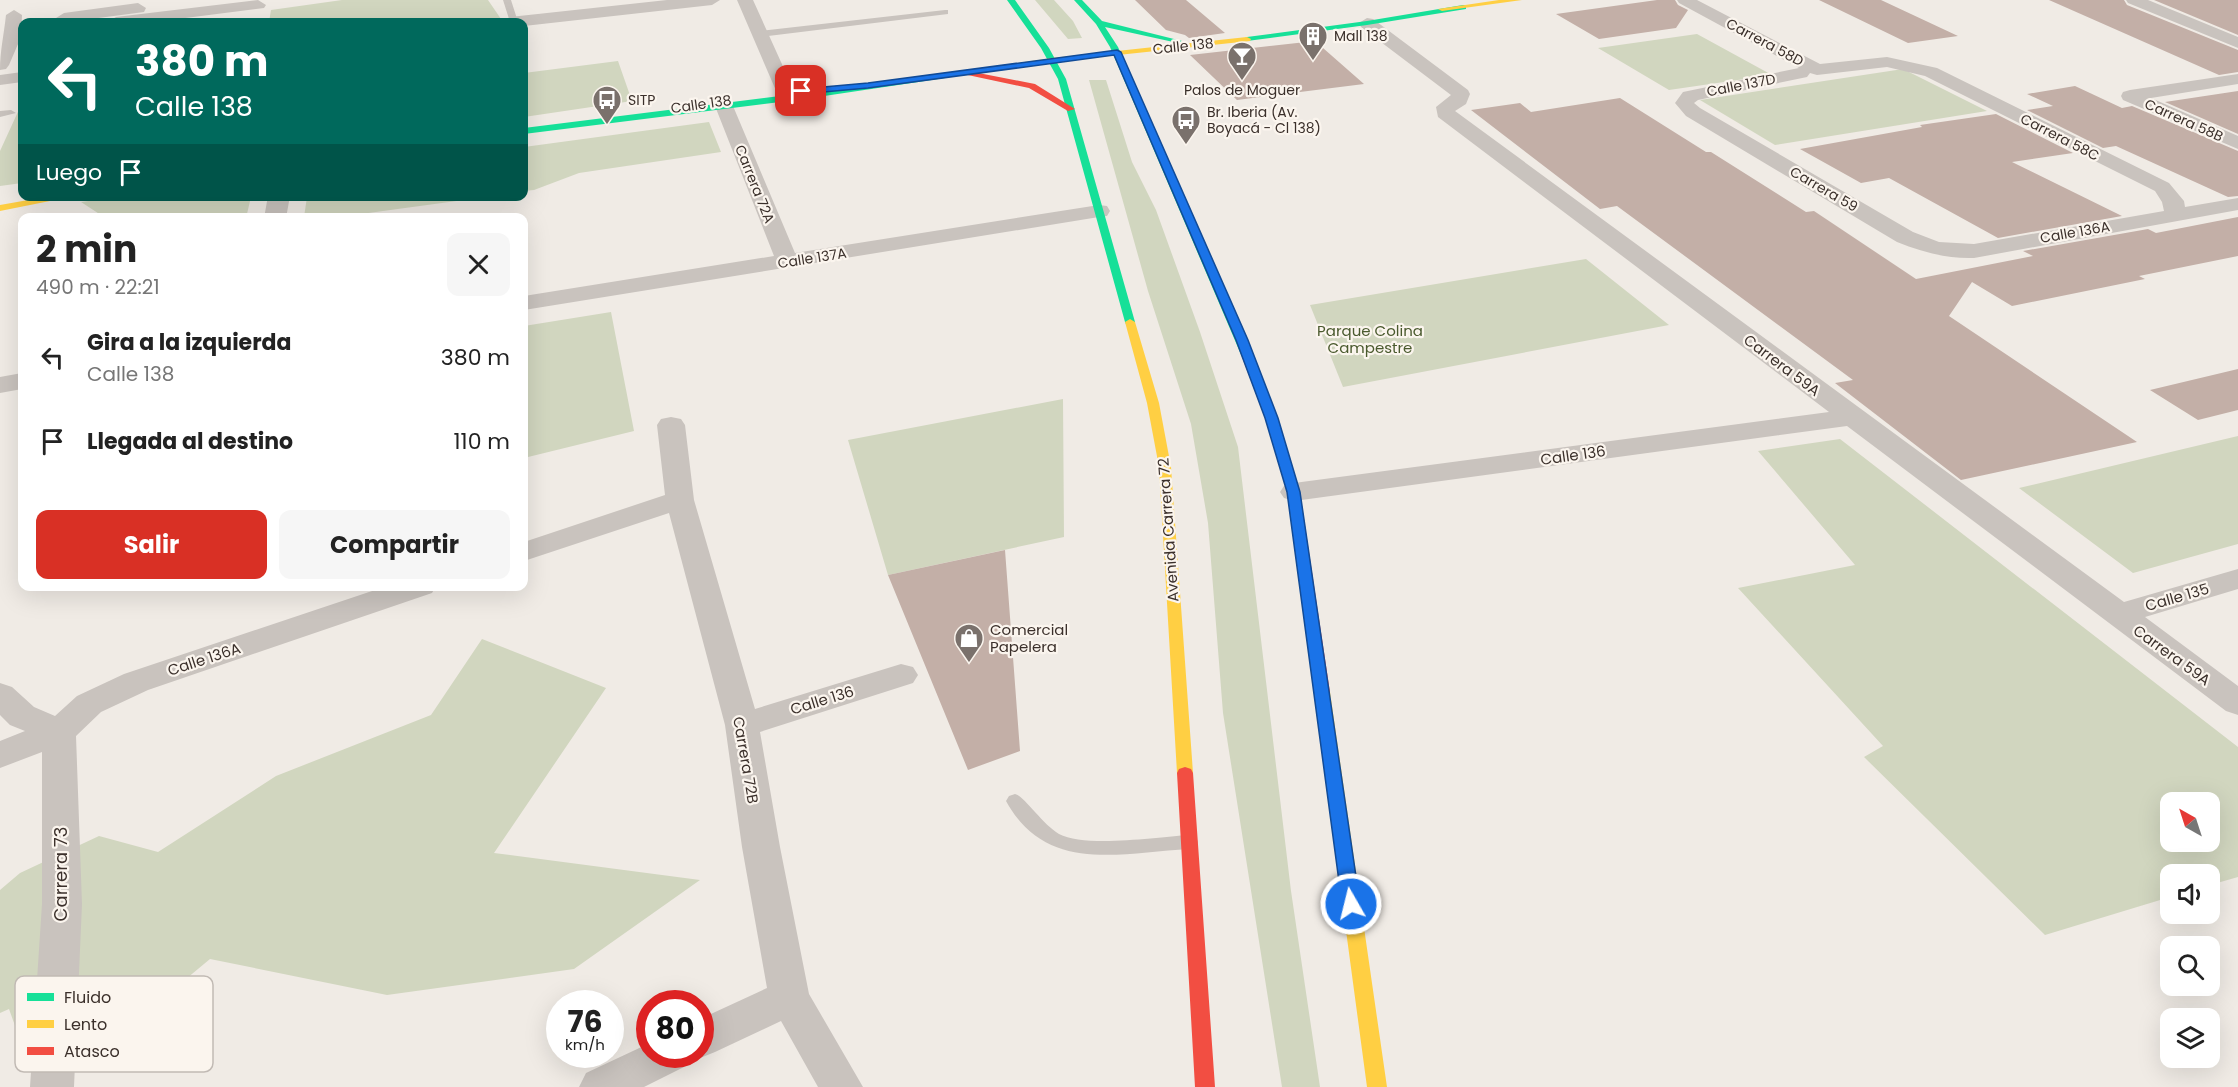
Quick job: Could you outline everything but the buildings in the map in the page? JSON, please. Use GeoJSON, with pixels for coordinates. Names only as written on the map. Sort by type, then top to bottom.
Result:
{"type":"FeatureCollection","features":[{"type":"Feature","properties":{"kind":"main road","name":"Avenida Carrera 72"},"geometry":{"type":"LineString","coordinates":[[1011,0],[1052,60],[1061,78],[1153,404],[1165,467],[1205,1087]]}},
{"type":"Feature","properties":{"kind":"main road"},"geometry":{"type":"LineString","coordinates":[[1078,0],[1099,23],[1117,52],[1242,340],[1271,418],[1294,492],[1377,1087]]}},
{"type":"Feature","properties":{"kind":"main road","name":"Calle 138"},"geometry":{"type":"LineString","coordinates":[[1117,52],[1178,41],[1518,0]]}},
{"type":"Feature","properties":{"kind":"main road","name":"Calle 138"},"geometry":{"type":"LineString","coordinates":[[528,130],[724,106],[1052,60],[1184,47],[1367,23],[1463,7]]}},
{"type":"Feature","properties":{"kind":"main road"},"geometry":{"type":"LineString","coordinates":[[1099,23],[1178,41]]}},
{"type":"Feature","properties":{"kind":"main road"},"geometry":{"type":"LineString","coordinates":[[966,72],[1032,86],[1071,109]]}},
{"type":"Feature","properties":{"kind":"main road","name":"Calle 138"},"geometry":{"type":"LineString","coordinates":[[571,125],[638,113],[786,93],[868,85]]}},
{"type":"Feature","properties":{"kind":"main road"},"geometry":{"type":"LineString","coordinates":[[0,195],[18,193]]}},
{"type":"Feature","properties":{"kind":"main road"},"geometry":{"type":"LineString","coordinates":[[0,208],[41,201]]}},
{"type":"Feature","properties":{"kind":"street"},"geometry":{"type":"LineString","coordinates":[[528,20],[712,0]]}},
{"type":"Feature","properties":{"kind":"street"},"geometry":{"type":"LineString","coordinates":[[745,0],[786,93]]}},
{"type":"Feature","properties":{"kind":"street"},"geometry":{"type":"LineString","coordinates":[[2134,0],[2238,43]]}},
{"type":"Feature","properties":{"kind":"street"},"geometry":{"type":"LineString","coordinates":[[63,16],[187,2]]}},
{"type":"Feature","properties":{"kind":"street","name":"Carrera 58D"},"geometry":{"type":"LineString","coordinates":[[1678,2],[1714,15],[1809,71]]}},
{"type":"Feature","properties":{"kind":"street","name":"Carrera 58D"},"geometry":{"type":"LineString","coordinates":[[1678,2],[1696,18],[1809,71]]}},
{"type":"Feature","properties":{"kind":"street"},"geometry":{"type":"LineString","coordinates":[[153,18],[227,10],[258,4]]}},
{"type":"Feature","properties":{"kind":"street"},"geometry":{"type":"LineString","coordinates":[[0,64],[12,37],[14,15]]}},
{"type":"Feature","properties":{"kind":"street","name":"Carrera 58D"},"geometry":{"type":"LineString","coordinates":[[1696,18],[1714,15]]}},
{"type":"Feature","properties":{"kind":"street","name":"Carrera 59A"},"geometry":{"type":"LineString","coordinates":[[1367,23],[1461,94],[1460,100],[1445,106],[1445,113],[2238,703]]}},
{"type":"Feature","properties":{"kind":"street","name":"Calle 137D"},"geometry":{"type":"LineString","coordinates":[[1684,102],[1690,96],[1698,94],[1809,71],[1887,62],[1931,72]]}},
{"type":"Feature","properties":{"kind":"street","name":"Carrera 58C"},"geometry":{"type":"LineString","coordinates":[[1931,72],[2162,188],[2173,201],[2176,214]]}},
{"type":"Feature","properties":{"kind":"street"},"geometry":{"type":"LineString","coordinates":[[0,80],[18,78]]}},
{"type":"Feature","properties":{"kind":"street","name":"Carrera 58B"},"geometry":{"type":"LineString","coordinates":[[2238,78],[2130,96],[2238,143]]}},
{"type":"Feature","properties":{"kind":"street","name":"Carrera 59"},"geometry":{"type":"LineString","coordinates":[[1684,102],[1693,112],[1905,237],[1946,250],[1974,251]]}},
{"type":"Feature","properties":{"kind":"street","name":"Carrera 72A"},"geometry":{"type":"LineString","coordinates":[[724,106],[787,261]]}},
{"type":"Feature","properties":{"kind":"street","name":"Calle 136A"},"geometry":{"type":"LineString","coordinates":[[1974,251],[2238,204]]}},
{"type":"Feature","properties":{"kind":"street","name":"Calle 137A"},"geometry":{"type":"LineString","coordinates":[[528,302],[1099,211]]}},
{"type":"Feature","properties":{"kind":"street"},"geometry":{"type":"LineString","coordinates":[[0,385],[18,382]]}},
{"type":"Feature","properties":{"kind":"street","name":"Calle 136"},"geometry":{"type":"LineString","coordinates":[[1294,492],[1852,417]]}},
{"type":"Feature","properties":{"kind":"street","name":"Carrera 72B"},"geometry":{"type":"LineString","coordinates":[[670,425],[680,500],[742,725],[761,848],[789,997],[841,1087]]}},
{"type":"Feature","properties":{"kind":"street"},"geometry":{"type":"LineString","coordinates":[[528,551],[680,500]]}},
{"type":"Feature","properties":{"kind":"street","name":"Calle 135"},"geometry":{"type":"LineString","coordinates":[[2117,615],[2238,579]]}},
{"type":"Feature","properties":{"kind":"street","name":"Calle 136A"},"geometry":{"type":"LineString","coordinates":[[0,755],[59,732],[88,704],[136,682],[406,591]]}},
{"type":"Feature","properties":{"kind":"street","name":"Calle 136"},"geometry":{"type":"LineString","coordinates":[[742,725],[901,675]]}},
{"type":"Feature","properties":{"kind":"street"},"geometry":{"type":"LineString","coordinates":[[0,695],[22,716],[59,732]]}},
{"type":"Feature","properties":{"kind":"street","name":"Carrera 73"},"geometry":{"type":"LineString","coordinates":[[58,976],[62,904],[59,732]]}},
{"type":"Feature","properties":{"kind":"street"},"geometry":{"type":"LineString","coordinates":[[714,1032],[789,997]]}},
{"type":"Feature","properties":{"kind":"street"},"geometry":{"type":"LineString","coordinates":[[601,1087],[640,1068]]}},
{"type":"Feature","properties":{"kind":"street","name":"Carrera 73"},"geometry":{"type":"LineString","coordinates":[[52,1087],[53,1072]]}},
{"type":"Feature","properties":{"kind":"lane"},"geometry":{"type":"LineString","coordinates":[[507,0],[511,18]]}},
{"type":"Feature","properties":{"kind":"lane"},"geometry":{"type":"LineString","coordinates":[[760,34],[945,12]]}},
{"type":"Feature","properties":{"kind":"lane"},"geometry":{"type":"LineString","coordinates":[[0,114],[11,113]]}},
{"type":"Feature","properties":{"kind":"lane"},"geometry":{"type":"LineString","coordinates":[[1015,801],[1027,820],[1056,841],[1084,846],[1190,842]]}},
{"type":"Feature","properties":{"kind":"green space"},"geometry":{"type":"Polygon","coordinates":[[[342,0],[488,0],[500,18],[270,18],[271,10],[342,0]]]}},
{"type":"Feature","properties":{"kind":"green space"},"geometry":{"type":"Polygon","coordinates":[[[1035,0],[1054,0],[1073,21],[1082,38],[1068,39],[1035,0]]]}},
{"type":"Feature","properties":{"kind":"green space"},"geometry":{"type":"Polygon","coordinates":[[[1697,34],[1772,75],[1669,90],[1598,48],[1697,34]]]}},
{"type":"Feature","properties":{"kind":"green space"},"geometry":{"type":"Polygon","coordinates":[[[618,61],[632,101],[528,116],[528,72],[618,61]]]}},
{"type":"Feature","properties":{"kind":"green space"},"geometry":{"type":"Polygon","coordinates":[[[1903,69],[1987,111],[1775,145],[1700,100],[1903,69]]]}},
{"type":"Feature","properties":{"kind":"green space"},"geometry":{"type":"Polygon","coordinates":[[[1089,80],[1106,80],[1132,162],[1156,210],[1238,447],[1291,891],[1320,1087],[1282,1087],[1223,713],[1208,523],[1191,424],[1148,291],[1089,80]]]}},
{"type":"Feature","properties":{"kind":"green space"},"geometry":{"type":"Polygon","coordinates":[[[18,112],[18,184],[0,186],[0,151],[18,112]]]}},
{"type":"Feature","properties":{"kind":"green space"},"geometry":{"type":"Polygon","coordinates":[[[709,122],[721,152],[579,173],[528,191],[528,146],[709,122]]]}},
{"type":"Feature","properties":{"kind":"green space"},"geometry":{"type":"Polygon","coordinates":[[[250,201],[247,213],[98,213],[81,202],[250,201]]]}},
{"type":"Feature","properties":{"kind":"green space"},"geometry":{"type":"Polygon","coordinates":[[[306,201],[457,201],[368,213],[305,213],[306,201]]]}},
{"type":"Feature","properties":{"kind":"green space","name":"Parque Colina Campestre"},"geometry":{"type":"Polygon","coordinates":[[[1586,259],[1669,325],[1343,387],[1310,305],[1586,259]]]}},
{"type":"Feature","properties":{"kind":"green space"},"geometry":{"type":"Polygon","coordinates":[[[611,312],[634,431],[528,457],[528,325],[611,312]]]}},
{"type":"Feature","properties":{"kind":"green space"},"geometry":{"type":"Polygon","coordinates":[[[1063,399],[1064,537],[888,575],[848,440],[1063,399]]]}},
{"type":"Feature","properties":{"kind":"green space"},"geometry":{"type":"Polygon","coordinates":[[[2238,436],[2238,544],[2133,573],[2019,488],[2238,436]]]}},
{"type":"Feature","properties":{"kind":"green space"},"geometry":{"type":"Polygon","coordinates":[[[1840,439],[2238,747],[2238,877],[2220,882],[2220,864],[2160,864],[2160,900],[2045,935],[1864,757],[1883,746],[1738,588],[1855,565],[1758,451],[1840,439]]]}},
{"type":"Feature","properties":{"kind":"green space"},"geometry":{"type":"Polygon","coordinates":[[[482,639],[606,688],[494,853],[700,880],[574,969],[387,995],[210,959],[190,976],[15,976],[15,1026],[9,1009],[0,1013],[0,890],[20,873],[99,836],[158,852],[276,776],[431,715],[482,639]]]}},
{"type":"Feature","properties":{"kind":"green space"},"geometry":{"type":"Polygon","coordinates":[[[32,1072],[74,1072],[56,1087],[37,1087],[32,1072]]]}},
{"type":"Feature","properties":{"kind":"traffic: fast"},"geometry":{"type":"LineString","coordinates":[[1011,0],[1045,48],[1062,79],[1130,322]]}},
{"type":"Feature","properties":{"kind":"traffic: fast"},"geometry":{"type":"LineString","coordinates":[[1078,0],[1099,23],[1114,47],[1248,357]]}},
{"type":"Feature","properties":{"kind":"traffic: fast"},"geometry":{"type":"LineString","coordinates":[[1247,39],[1463,7]]}},
{"type":"Feature","properties":{"kind":"traffic: fast"},"geometry":{"type":"LineString","coordinates":[[1099,23],[1178,41]]}},
{"type":"Feature","properties":{"kind":"traffic: fast"},"geometry":{"type":"LineString","coordinates":[[528,130],[804,96],[942,76]]}},
{"type":"Feature","properties":{"kind":"traffic: slow"},"geometry":{"type":"LineString","coordinates":[[1442,9],[1518,0]]}},
{"type":"Feature","properties":{"kind":"traffic: slow"},"geometry":{"type":"LineString","coordinates":[[942,76],[1052,60],[1247,39]]}},
{"type":"Feature","properties":{"kind":"traffic: slow"},"geometry":{"type":"LineString","coordinates":[[0,208],[41,201]]}},
{"type":"Feature","properties":{"kind":"traffic: slow"},"geometry":{"type":"LineString","coordinates":[[1130,322],[1153,403],[1165,467],[1185,773]]}},
{"type":"Feature","properties":{"kind":"traffic: slow"},"geometry":{"type":"LineString","coordinates":[[1322,692],[1377,1087]]}},
{"type":"Feature","properties":{"kind":"traffic: jam"},"geometry":{"type":"LineString","coordinates":[[966,72],[1032,86],[1071,109]]}},
{"type":"Feature","properties":{"kind":"traffic: jam"},"geometry":{"type":"LineString","coordinates":[[1248,357],[1271,418],[1294,492],[1322,692]]}},
{"type":"Feature","properties":{"kind":"traffic: jam"},"geometry":{"type":"LineString","coordinates":[[1185,773],[1205,1087]]}},
{"type":"Feature","properties":{"kind":"place","name":"Mall 138"},"geometry":{"type":"Point","coordinates":[1313,62]}},
{"type":"Feature","properties":{"kind":"place","name":"Palos de Moguer"},"geometry":{"type":"Point","coordinates":[1242,82]}},
{"type":"Feature","properties":{"kind":"place","name":"SITP"},"geometry":{"type":"Point","coordinates":[607,126]}},
{"type":"Feature","properties":{"kind":"place","name":"Br. Iberia (Av. Boyacá - Cl 138)"},"geometry":{"type":"Point","coordinates":[1186,146]}},
{"type":"Feature","properties":{"kind":"place","name":"Comercial Papelera"},"geometry":{"type":"Point","coordinates":[969,664]}},
{"type":"Feature","properties":{"kind":"route"},"geometry":{"type":"LineString","coordinates":[[801,91],[868,85],[1117,52],[1242,340],[1271,418],[1294,492],[1351,904]]}}]}
